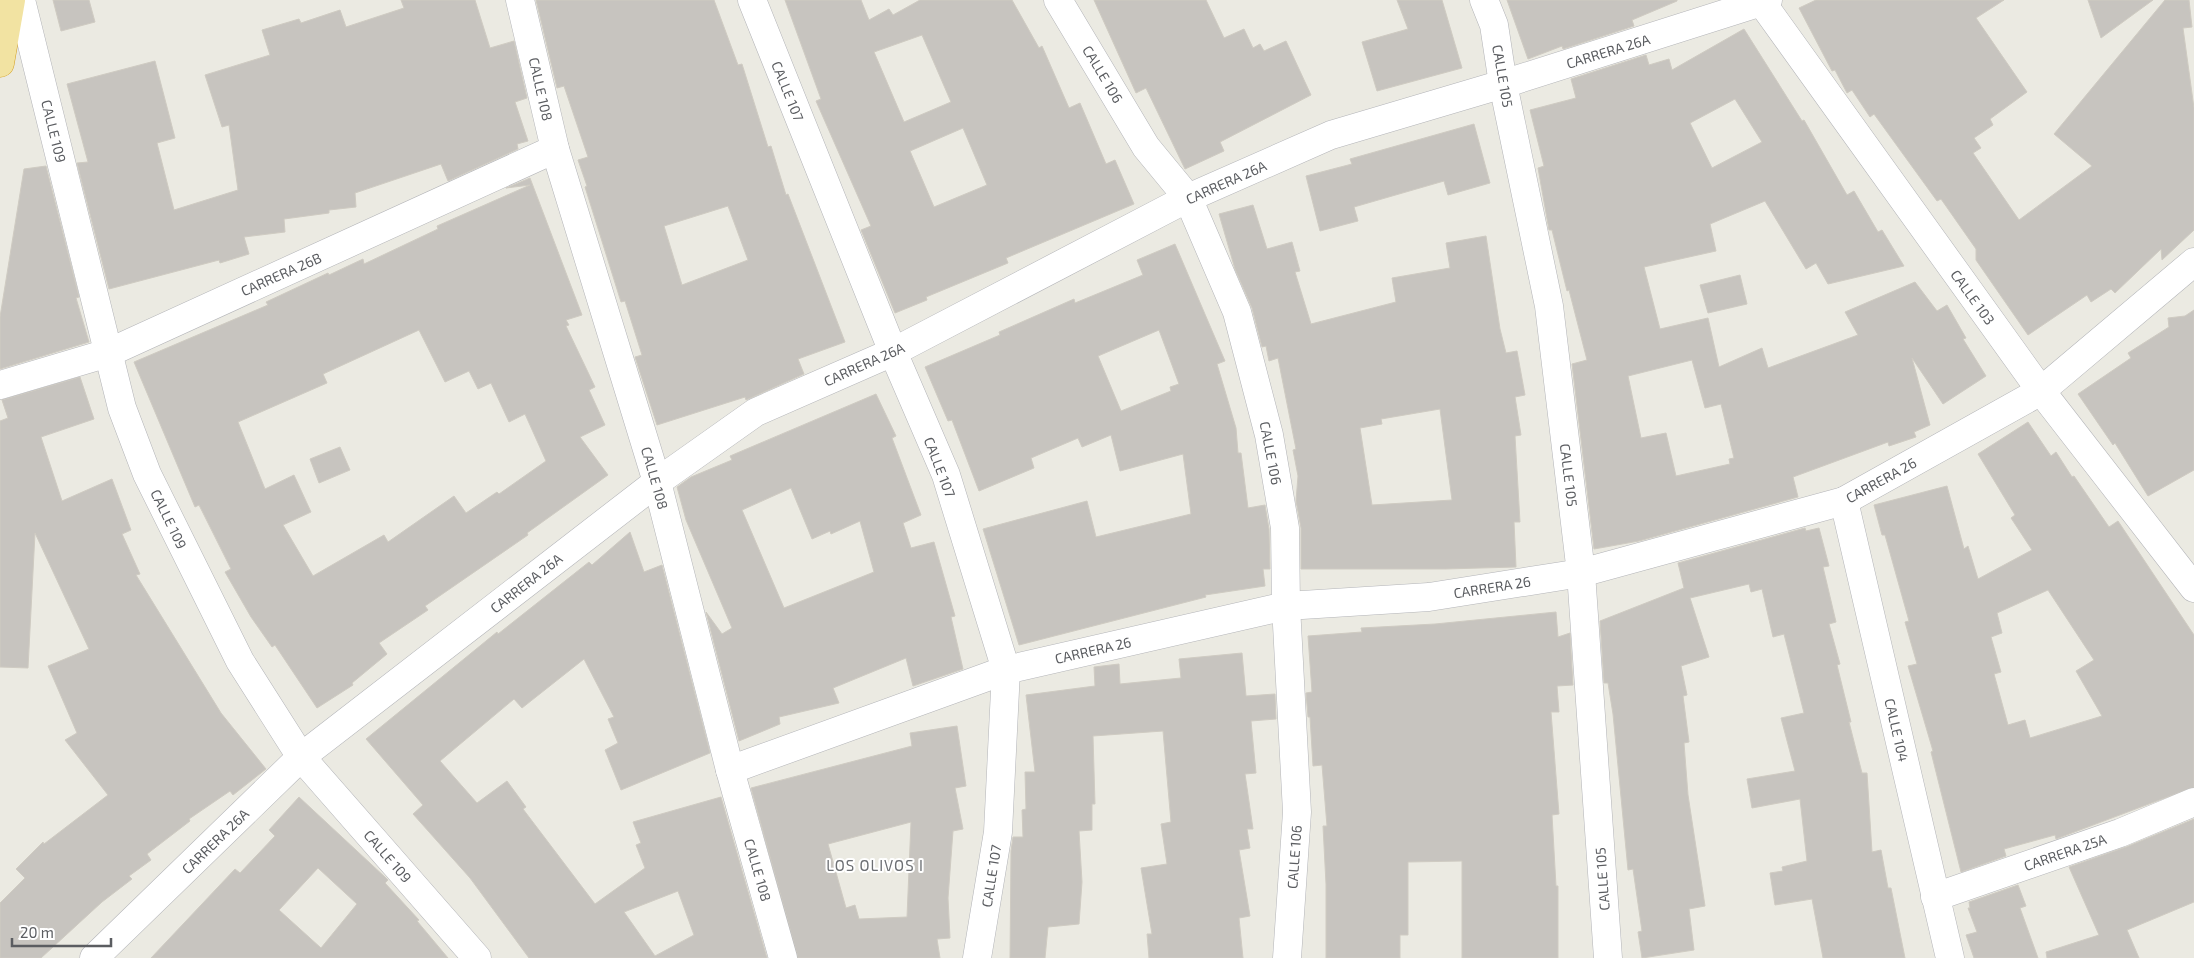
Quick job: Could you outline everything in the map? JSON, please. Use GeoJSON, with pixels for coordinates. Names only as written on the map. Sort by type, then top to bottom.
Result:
{"type":"FeatureCollection","features":[{"type":"Feature","properties":{"kind":"highway"},"geometry":{"type":"LineString","coordinates":[[0,63],[11,0]]}},
{"type":"Feature","properties":{"kind":"street","name":"CALLE 109"},"geometry":{"type":"LineString","coordinates":[[21,0],[122,408],[147,474],[240,661],[302,757],[478,958]]}},
{"type":"Feature","properties":{"kind":"street","name":"CALLE 108"},"geometry":{"type":"LineString","coordinates":[[520,0],[556,149],[657,482],[730,770],[783,958]]}},
{"type":"Feature","properties":{"kind":"street","name":"CALLE 107"},"geometry":{"type":"LineString","coordinates":[[752,0],[893,352],[946,475],[1006,670],[998,832],[977,958]]}},
{"type":"Feature","properties":{"kind":"street","name":"CALLE 106"},"geometry":{"type":"LineString","coordinates":[[1058,0],[1146,147],[1188,198],[1237,312],[1269,435],[1285,528],[1286,606],[1296,812],[1287,958]]}},
{"type":"Feature","properties":{"kind":"street","name":"CALLE 105"},"geometry":{"type":"LineString","coordinates":[[1484,0],[1494,25],[1548,306],[1581,572],[1608,958]]}},
{"type":"Feature","properties":{"kind":"street","name":"CARRERA 26A"},"geometry":{"type":"LineString","coordinates":[[94,958],[302,757],[657,482],[756,412],[893,352],[1188,198],[1331,134],[1504,84],[1763,1]]}},
{"type":"Feature","properties":{"kind":"street","name":"CALLE 103"},"geometry":{"type":"LineString","coordinates":[[1763,1],[2041,390],[2194,588]]}},
{"type":"Feature","properties":{"kind":"street","name":"CARRERA 26B"},"geometry":{"type":"LineString","coordinates":[[0,385],[108,353],[556,149]]}},
{"type":"Feature","properties":{"kind":"street","name":"CARRERA 26"},"geometry":{"type":"LineString","coordinates":[[730,770],[1006,670],[1286,606],[1429,597],[1581,572],[1844,501],[2041,390],[2194,262]]}},
{"type":"Feature","properties":{"kind":"street","name":"CALLE 104"},"geometry":{"type":"LineString","coordinates":[[1844,501],[1950,958]]}},
{"type":"Feature","properties":{"kind":"street","name":"CARRERA 25A"},"geometry":{"type":"LineString","coordinates":[[1935,897],[2120,833],[2194,802]]}},
{"type":"Feature","properties":{"kind":"building"},"geometry":{"type":"Polygon","coordinates":[[[53,0],[89,0],[95,22],[61,31],[53,0]]]}},
{"type":"Feature","properties":{"kind":"building"},"geometry":{"type":"Polygon","coordinates":[[[401,0],[475,0],[490,48],[514,41],[527,98],[515,102],[528,141],[517,144],[518,149],[448,181],[441,164],[355,193],[356,207],[284,219],[285,232],[244,237],[249,254],[220,263],[219,260],[109,289],[77,163],[88,162],[67,84],[155,61],[175,138],[157,143],[174,210],[238,190],[229,125],[222,127],[205,75],[270,55],[262,30],[299,19],[301,23],[340,10],[346,27],[404,8],[401,0]]]}},
{"type":"Feature","properties":{"kind":"building"},"geometry":{"type":"Polygon","coordinates":[[[536,0],[714,0],[738,65],[742,64],[768,147],[771,146],[786,195],[788,194],[845,342],[798,359],[804,374],[746,400],[745,397],[657,425],[635,357],[642,355],[625,301],[621,302],[578,160],[588,157],[564,86],[557,88],[536,0]],[[728,206],[664,226],[682,285],[748,260],[728,206]]]}},
{"type":"Feature","properties":{"kind":"building"},"geometry":{"type":"Polygon","coordinates":[[[785,0],[861,0],[869,20],[889,9],[893,15],[920,0],[1012,0],[1039,48],[1042,46],[1069,108],[1080,103],[1106,164],[1115,160],[1134,204],[1006,258],[1008,263],[926,297],[927,300],[895,313],[861,230],[871,226],[816,101],[821,99],[785,0]],[[922,35],[874,52],[904,122],[951,102],[922,35]],[[963,128],[910,151],[934,207],[987,185],[963,128]]]}},
{"type":"Feature","properties":{"kind":"building"},"geometry":{"type":"Polygon","coordinates":[[[1094,0],[1206,0],[1224,38],[1244,29],[1253,48],[1260,44],[1264,51],[1286,41],[1311,95],[1220,142],[1224,151],[1185,169],[1146,88],[1136,93],[1094,0]]]}},
{"type":"Feature","properties":{"kind":"building"},"geometry":{"type":"Polygon","coordinates":[[[1397,0],[1442,0],[1462,68],[1377,91],[1362,42],[1408,29],[1397,0]]]}},
{"type":"Feature","properties":{"kind":"building"},"geometry":{"type":"Polygon","coordinates":[[[1507,0],[1677,1],[1632,20],[1634,26],[1563,49],[1562,46],[1528,59],[1507,0]]]}},
{"type":"Feature","properties":{"kind":"building"},"geometry":{"type":"Polygon","coordinates":[[[1816,0],[2004,0],[1976,18],[2027,92],[1990,119],[1993,125],[1974,138],[1981,148],[1973,153],[2019,220],[2092,166],[2054,134],[2165,0],[2189,0],[2192,27],[2183,28],[2194,108],[2194,230],[2162,260],[2161,249],[2115,293],[2111,289],[2091,302],[2087,295],[2028,335],[1976,260],[1976,249],[1941,199],[1937,201],[1874,114],[1870,117],[1852,90],[1847,93],[1835,70],[1832,71],[1799,8],[1816,0]]]}},
{"type":"Feature","properties":{"kind":"building"},"geometry":{"type":"Polygon","coordinates":[[[2088,0],[2153,0],[2101,38],[2088,0]]]}},
{"type":"Feature","properties":{"kind":"building"},"geometry":{"type":"Polygon","coordinates":[[[1744,29],[1802,121],[1804,120],[1847,195],[1854,191],[1878,232],[1882,230],[1904,266],[1828,284],[1816,263],[1806,269],[1765,201],[1710,224],[1716,251],[1644,267],[1660,329],[1708,318],[1719,367],[1762,348],[1768,368],[1858,335],[1845,312],[1915,282],[1937,311],[1947,305],[1966,338],[1963,339],[1986,376],[1943,404],[1912,358],[1930,425],[1914,432],[1916,437],[1889,446],[1888,442],[1793,477],[1798,497],[1639,541],[1594,549],[1572,364],[1587,360],[1552,230],[1549,230],[1538,168],[1544,166],[1530,110],[1576,98],[1571,79],[1646,55],[1649,65],[1669,59],[1672,70],[1744,29]],[[1735,99],[1690,123],[1712,168],[1762,142],[1735,99]],[[1692,360],[1628,376],[1641,438],[1666,433],[1676,476],[1730,464],[1729,459],[1734,458],[1721,404],[1705,408],[1692,360]]]}},
{"type":"Feature","properties":{"kind":"building"},"geometry":{"type":"Polygon","coordinates":[[[1474,124],[1490,183],[1448,195],[1444,181],[1354,207],[1358,221],[1320,231],[1306,176],[1352,164],[1350,159],[1474,124]]]}},
{"type":"Feature","properties":{"kind":"building"},"geometry":{"type":"Polygon","coordinates":[[[46,166],[79,297],[76,298],[89,342],[0,369],[0,317],[24,169],[46,166]]]}},
{"type":"Feature","properties":{"kind":"building"},"geometry":{"type":"Polygon","coordinates":[[[530,178],[582,315],[566,320],[569,325],[566,326],[595,387],[589,390],[605,425],[580,437],[608,475],[527,533],[528,535],[425,606],[428,610],[379,643],[387,654],[352,683],[353,685],[317,708],[275,645],[272,647],[251,617],[225,572],[231,569],[199,505],[195,507],[134,362],[268,305],[266,302],[328,273],[329,275],[363,259],[364,264],[438,229],[437,226],[530,185],[506,188],[530,178]],[[419,330],[323,374],[327,383],[238,422],[265,489],[294,475],[311,512],[283,525],[313,576],[384,535],[388,542],[454,496],[466,513],[497,492],[499,494],[546,461],[525,414],[509,422],[491,383],[478,389],[469,371],[445,382],[419,330]]]}},
{"type":"Feature","properties":{"kind":"building"},"geometry":{"type":"Polygon","coordinates":[[[1253,205],[1267,249],[1292,242],[1300,271],[1295,272],[1311,324],[1396,302],[1392,278],[1450,268],[1446,243],[1486,236],[1500,329],[1506,353],[1517,351],[1525,395],[1515,397],[1521,435],[1515,436],[1520,522],[1514,522],[1516,567],[1301,569],[1301,528],[1296,501],[1298,476],[1293,450],[1296,449],[1278,358],[1269,361],[1266,346],[1262,347],[1252,308],[1235,269],[1219,214],[1253,205]],[[1440,409],[1381,419],[1382,424],[1360,428],[1372,505],[1452,500],[1440,409]]]}},
{"type":"Feature","properties":{"kind":"building"},"geometry":{"type":"Polygon","coordinates":[[[1175,244],[1225,361],[1217,364],[1236,428],[1238,453],[1241,453],[1248,508],[1265,505],[1269,529],[1270,569],[1263,569],[1265,586],[1205,595],[1206,597],[1019,645],[983,529],[1087,501],[1096,537],[1191,514],[1183,454],[1120,471],[1111,435],[1082,447],[1078,438],[1031,458],[1034,468],[979,491],[952,420],[948,421],[925,367],[1000,335],[999,332],[1074,299],[1075,303],[1143,275],[1137,260],[1175,244]],[[1159,330],[1098,356],[1121,411],[1171,391],[1170,387],[1179,384],[1159,330]]]}},
{"type":"Feature","properties":{"kind":"building"},"geometry":{"type":"Polygon","coordinates":[[[1740,275],[1747,304],[1708,313],[1700,285],[1740,275]]]}},
{"type":"Feature","properties":{"kind":"building"},"geometry":{"type":"Polygon","coordinates":[[[2194,310],[2194,470],[2148,496],[2115,443],[2113,445],[2078,394],[2131,358],[2128,353],[2169,327],[2168,318],[2185,316],[2194,310]]]}},
{"type":"Feature","properties":{"kind":"building"},"geometry":{"type":"Polygon","coordinates":[[[80,377],[94,419],[41,437],[62,501],[112,479],[131,530],[122,534],[140,574],[136,575],[221,713],[266,769],[233,795],[230,791],[189,819],[190,821],[147,854],[151,860],[129,876],[132,879],[102,902],[41,958],[0,958],[0,903],[25,878],[16,869],[43,842],[44,844],[108,795],[65,740],[77,733],[48,666],[89,649],[35,533],[28,668],[0,667],[0,421],[8,418],[2,400],[80,377]]]}},
{"type":"Feature","properties":{"kind":"building"},"geometry":{"type":"Polygon","coordinates":[[[876,394],[896,436],[892,438],[921,515],[903,523],[911,548],[934,542],[955,616],[951,617],[963,669],[913,686],[906,658],[833,688],[839,703],[779,717],[780,724],[739,741],[706,612],[722,634],[732,628],[686,520],[677,487],[691,477],[732,460],[730,456],[876,394]],[[791,488],[742,510],[784,608],[874,572],[860,521],[831,534],[830,531],[812,539],[791,488]]]}},
{"type":"Feature","properties":{"kind":"building"},"geometry":{"type":"Polygon","coordinates":[[[2028,422],[2051,456],[2056,452],[2109,527],[2118,521],[2194,635],[2194,787],[2056,839],[2055,835],[2004,849],[2006,856],[1961,872],[1931,752],[1933,751],[1908,666],[1917,664],[1905,622],[1909,621],[1885,535],[1882,535],[1874,505],[1947,486],[1964,549],[1968,546],[1978,579],[2032,550],[2011,518],[2015,515],[1978,454],[2028,422]],[[2048,590],[1997,613],[2002,633],[1991,637],[2001,672],[1994,674],[2008,725],[2025,720],[2030,738],[2102,716],[2076,671],[2094,660],[2048,590]]]}},
{"type":"Feature","properties":{"kind":"building"},"geometry":{"type":"Polygon","coordinates":[[[340,447],[350,470],[319,483],[310,459],[340,447]]]}},
{"type":"Feature","properties":{"kind":"building"},"geometry":{"type":"Polygon","coordinates":[[[1805,528],[1806,531],[1819,528],[1829,566],[1823,567],[1836,622],[1829,624],[1840,664],[1837,665],[1862,773],[1867,773],[1872,852],[1881,850],[1888,888],[1891,888],[1905,958],[1823,958],[1812,899],[1775,905],[1770,873],[1783,871],[1782,867],[1807,861],[1800,799],[1752,808],[1747,779],[1795,771],[1781,718],[1804,713],[1784,634],[1773,637],[1762,589],[1751,592],[1749,584],[1690,598],[1709,657],[1681,666],[1687,695],[1683,696],[1689,742],[1684,743],[1688,795],[1705,906],[1689,909],[1694,950],[1642,958],[1638,932],[1642,931],[1633,869],[1628,870],[1613,714],[1608,683],[1604,683],[1600,621],[1684,588],[1678,563],[1805,528]]]}},
{"type":"Feature","properties":{"kind":"building"},"geometry":{"type":"Polygon","coordinates":[[[630,532],[644,572],[662,565],[710,753],[621,790],[605,750],[618,743],[608,719],[614,717],[584,659],[522,708],[514,699],[440,761],[477,803],[507,781],[526,807],[523,809],[595,904],[645,868],[636,845],[641,843],[633,822],[721,797],[767,958],[529,958],[470,878],[413,814],[423,805],[366,739],[497,632],[498,634],[589,562],[592,565],[630,532]],[[678,891],[624,912],[655,956],[694,935],[678,891]]]}},
{"type":"Feature","properties":{"kind":"building"},"geometry":{"type":"Polygon","coordinates":[[[1556,612],[1558,637],[1570,633],[1573,685],[1557,686],[1559,712],[1551,712],[1559,814],[1552,815],[1556,886],[1558,886],[1558,958],[1462,958],[1462,861],[1408,862],[1408,935],[1400,935],[1400,958],[1326,958],[1326,884],[1323,826],[1327,826],[1322,765],[1313,766],[1310,717],[1308,717],[1306,693],[1312,692],[1308,636],[1362,632],[1361,628],[1435,624],[1556,612]]]}},
{"type":"Feature","properties":{"kind":"building"},"geometry":{"type":"Polygon","coordinates":[[[1242,653],[1246,696],[1275,694],[1276,719],[1251,721],[1256,773],[1245,774],[1253,829],[1247,829],[1250,848],[1239,850],[1250,916],[1239,918],[1243,958],[1149,958],[1147,934],[1152,934],[1141,868],[1167,864],[1161,824],[1171,822],[1163,731],[1093,736],[1095,804],[1092,804],[1092,830],[1079,831],[1082,882],[1079,924],[1048,927],[1045,958],[1010,958],[1011,851],[1013,837],[1023,837],[1022,810],[1026,809],[1025,772],[1035,772],[1026,695],[1095,686],[1094,667],[1119,664],[1120,684],[1181,678],[1179,659],[1242,653]]]}},
{"type":"Feature","properties":{"kind":"building"},"geometry":{"type":"Polygon","coordinates":[[[957,726],[966,786],[955,788],[963,829],[953,831],[948,898],[950,938],[937,939],[940,958],[798,958],[751,788],[912,746],[910,733],[957,726]],[[911,822],[828,844],[846,908],[855,905],[859,919],[907,917],[911,822]]]}},
{"type":"Feature","properties":{"kind":"building"},"geometry":{"type":"Polygon","coordinates":[[[299,797],[388,880],[385,883],[419,920],[417,921],[448,958],[151,958],[235,869],[240,873],[275,836],[269,830],[299,797]],[[318,868],[279,910],[321,948],[357,904],[318,868]]]}},
{"type":"Feature","properties":{"kind":"building"},"geometry":{"type":"Polygon","coordinates":[[[2194,819],[2194,902],[2127,930],[2139,958],[2047,958],[2046,952],[2099,935],[2069,867],[2126,847],[2194,819]]]}},
{"type":"Feature","properties":{"kind":"building"},"geometry":{"type":"Polygon","coordinates":[[[2018,885],[2026,906],[2020,908],[2038,958],[1974,958],[1966,935],[1977,932],[1968,908],[1970,908],[1969,902],[2018,885]]]}},
{"type":"Feature","properties":{"kind":"district","name":"LOS OLIVOS I"},"geometry":{"type":"Point","coordinates":[875,865]}}]}
